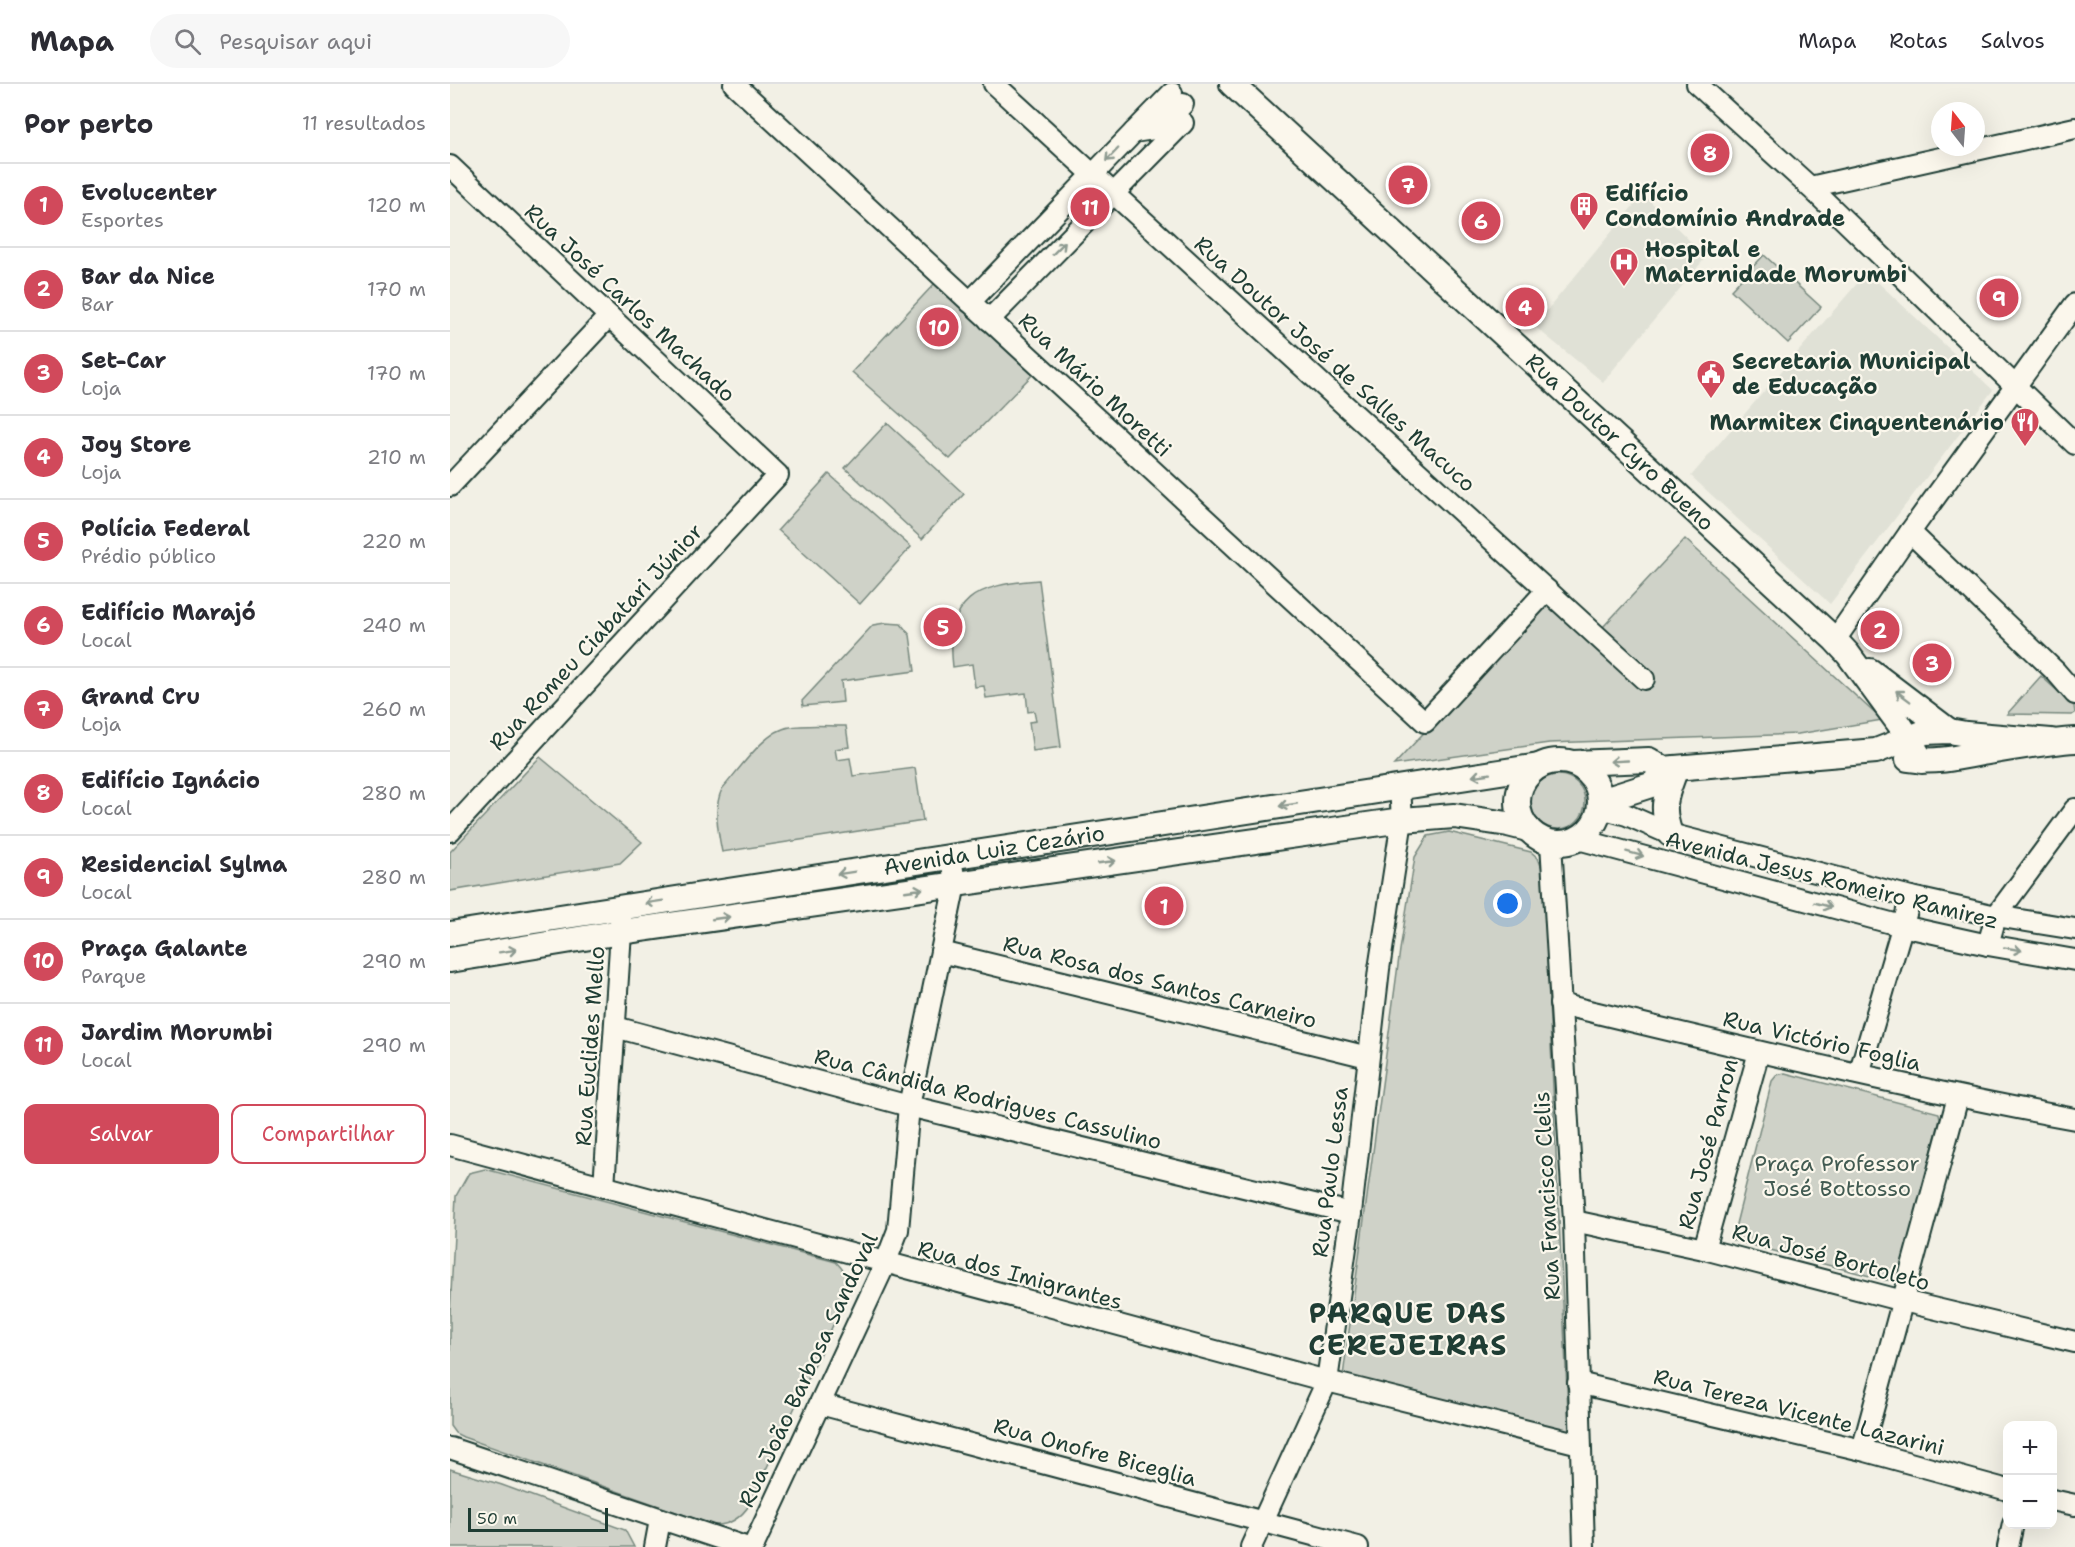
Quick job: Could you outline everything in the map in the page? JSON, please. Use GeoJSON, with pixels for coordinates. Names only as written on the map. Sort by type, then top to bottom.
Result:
{"type":"FeatureCollection","features":[{"type":"Feature","properties":{"kind":"street","name":"Rua Mário Moretti"},"geometry":{"type":"LineString","coordinates":[[734,84],[1425,722],[1547,590]]}},
{"type":"Feature","properties":{"kind":"street","name":"Rua Doutor José de Salles Macuco"},"geometry":{"type":"LineString","coordinates":[[994,84],[1644,679]]}},
{"type":"Feature","properties":{"kind":"street","name":"Rua Doutor Cyro Bueno"},"geometry":{"type":"LineString","coordinates":[[1232,84],[1841,647],[1950,731]]}},
{"type":"Feature","properties":{"kind":"street"},"geometry":{"type":"LineString","coordinates":[[1697,84],[1810,187],[2075,444]]}},
{"type":"Feature","properties":{"kind":"street"},"geometry":{"type":"LineString","coordinates":[[970,302],[1134,132],[1160,128],[1182,103],[1113,193],[989,320]]}},
{"type":"Feature","properties":{"kind":"street"},"geometry":{"type":"LineString","coordinates":[[1810,187],[2075,128]]}},
{"type":"Feature","properties":{"kind":"street","name":"Rua José Carlos Machado"},"geometry":{"type":"LineString","coordinates":[[450,166],[778,475]]}},
{"type":"Feature","properties":{"kind":"street"},"geometry":{"type":"LineString","coordinates":[[1019,251],[1038,270]]}},
{"type":"Feature","properties":{"kind":"street"},"geometry":{"type":"LineString","coordinates":[[1841,647],[1910,532],[2075,304]]}},
{"type":"Feature","properties":{"kind":"street"},"geometry":{"type":"LineString","coordinates":[[450,486],[609,316]]}},
{"type":"Feature","properties":{"kind":"street","name":"Rua Romeu Ciabatari Júnior"},"geometry":{"type":"LineString","coordinates":[[450,831],[778,475]]}},
{"type":"Feature","properties":{"kind":"street"},"geometry":{"type":"LineString","coordinates":[[1910,532],[2056,672],[2075,694]]}},
{"type":"Feature","properties":{"kind":"street","name":"Rua Doutor Cyro Bueno"},"geometry":{"type":"LineString","coordinates":[[1841,647],[1909,738],[1922,761]]}},
{"type":"Feature","properties":{"kind":"street"},"geometry":{"type":"LineString","coordinates":[[1946,759],[1952,746],[1950,731]]}},
{"type":"Feature","properties":{"kind":"street"},"geometry":{"type":"LineString","coordinates":[[1573,763],[1585,769],[1596,783],[1601,805],[1597,819],[1589,831],[1578,839],[1565,843],[1551,843],[1528,830],[1518,811],[1518,798],[1521,786],[1528,774],[1539,766],[1555,761],[1573,763],[1649,760],[1670,769],[1876,751],[1925,732],[1950,731],[2063,741]]}},
{"type":"Feature","properties":{"kind":"street"},"geometry":{"type":"LineString","coordinates":[[1876,751],[1922,761],[2063,741]]}},
{"type":"Feature","properties":{"kind":"street","name":"Avenida Luiz Cezário"},"geometry":{"type":"LineString","coordinates":[[450,934],[1539,766]]}},
{"type":"Feature","properties":{"kind":"street"},"geometry":{"type":"LineString","coordinates":[[1601,805],[1654,784],[1670,769]]}},
{"type":"Feature","properties":{"kind":"street"},"geometry":{"type":"LineString","coordinates":[[1670,769],[1664,805],[1665,819],[1670,834]]}},
{"type":"Feature","properties":{"kind":"street","name":"Rua Paulo Lessa"},"geometry":{"type":"LineString","coordinates":[[1251,1547],[1327,1381],[1351,1214],[1379,969],[1402,820],[1400,787]]}},
{"type":"Feature","properties":{"kind":"street","name":"Avenida Jesus Romeiro Ramirez"},"geometry":{"type":"LineString","coordinates":[[1601,805],[1670,834],[1911,897],[1996,916],[2075,929]]}},
{"type":"Feature","properties":{"kind":"street"},"geometry":{"type":"LineString","coordinates":[[1988,945],[1996,916],[2075,809]]}},
{"type":"Feature","properties":{"kind":"street","name":"Avenida Luiz Cezário"},"geometry":{"type":"LineString","coordinates":[[450,960],[621,933],[1402,820],[1454,816],[1508,824],[1528,830]]}},
{"type":"Feature","properties":{"kind":"street","name":"Avenida Jesus Romeiro Ramirez"},"geometry":{"type":"LineString","coordinates":[[1578,839],[1902,926],[1988,945],[2075,960]]}},
{"type":"Feature","properties":{"kind":"street","name":"Rua Francisco Clelis"},"geometry":{"type":"LineString","coordinates":[[1551,843],[1574,1221],[1580,1444],[1589,1546]]}},
{"type":"Feature","properties":{"kind":"street","name":"Rua João Barbosa Sandoval"},"geometry":{"type":"LineString","coordinates":[[753,1547],[885,1264],[898,1230],[909,1106],[955,884],[951,856]]}},
{"type":"Feature","properties":{"kind":"street"},"geometry":{"type":"LineString","coordinates":[[1859,1074],[1911,897]]}},
{"type":"Feature","properties":{"kind":"street","name":"Rua Euclides Mello"},"geometry":{"type":"LineString","coordinates":[[604,1186],[621,933],[618,908]]}},
{"type":"Feature","properties":{"kind":"street","name":"Rua Rosa dos Santos Carneiro"},"geometry":{"type":"LineString","coordinates":[[941,952],[1368,1057]]}},
{"type":"Feature","properties":{"kind":"street","name":"Rua Victório Foglia"},"geometry":{"type":"LineString","coordinates":[[1560,1004],[1958,1097],[2075,1119]]}},
{"type":"Feature","properties":{"kind":"street","name":"Rua Cândida Rodrigues Cassulino"},"geometry":{"type":"LineString","coordinates":[[615,1027],[909,1106],[1351,1214]]}},
{"type":"Feature","properties":{"kind":"street","name":"Rua José Parron"},"geometry":{"type":"LineString","coordinates":[[1704,1249],[1759,1052]]}},
{"type":"Feature","properties":{"kind":"street"},"geometry":{"type":"LineString","coordinates":[[1862,1450],[1958,1097]]}},
{"type":"Feature","properties":{"kind":"street","name":"Rua dos Imigrantes"},"geometry":{"type":"LineString","coordinates":[[450,1145],[885,1264],[1327,1381],[1580,1444]]}},
{"type":"Feature","properties":{"kind":"street","name":"Rua José Bortoleto"},"geometry":{"type":"LineString","coordinates":[[1574,1221],[1704,1249],[1903,1301],[2075,1342]]}},
{"type":"Feature","properties":{"kind":"street","name":"Rua Tereza Vicente Lazarini"},"geometry":{"type":"LineString","coordinates":[[1578,1383],[1862,1450],[2003,1489]]}},
{"type":"Feature","properties":{"kind":"street","name":"Rua Onofre Biceglia"},"geometry":{"type":"LineString","coordinates":[[820,1404],[1358,1547]]}},
{"type":"Feature","properties":{"kind":"street"},"geometry":{"type":"LineString","coordinates":[[450,1448],[745,1547]]}},
{"type":"Feature","properties":{"kind":"street"},"geometry":{"type":"LineString","coordinates":[[2057,1501],[2075,1505]]}},
{"type":"Feature","properties":{"kind":"street"},"geometry":{"type":"LineString","coordinates":[[655,1547],[660,1520]]}},
{"type":"Feature","properties":{"kind":"street"},"geometry":{"type":"LineString","coordinates":[[2008,1547],[2012,1529]]}},
{"type":"Feature","properties":{"kind":"shaded area","name":"Hospital e Maternidade Morumbi"},"geometry":{"type":"Polygon","coordinates":[[[1643,194],[1706,257],[1603,382],[1534,326],[1643,194]]]}},
{"type":"Feature","properties":{"kind":"shaded area"},"geometry":{"type":"Polygon","coordinates":[[[1867,272],[1993,390],[1830,604],[1691,476],[1867,272]]]}},
{"type":"Feature","properties":{"kind":"green space"},"geometry":{"type":"Polygon","coordinates":[[[1764,255],[1821,307],[1788,343],[1731,290],[1764,255]]]}},
{"type":"Feature","properties":{"kind":"green space"},"geometry":{"type":"Polygon","coordinates":[[[936,282],[1034,373],[950,459],[852,372],[936,282]]]}},
{"type":"Feature","properties":{"kind":"green space"},"geometry":{"type":"Polygon","coordinates":[[[887,423],[964,494],[922,539],[845,468],[887,423]]]}},
{"type":"Feature","properties":{"kind":"green space"},"geometry":{"type":"Polygon","coordinates":[[[829,474],[911,547],[860,604],[778,530],[829,474]]]}},
{"type":"Feature","properties":{"kind":"green space"},"geometry":{"type":"Polygon","coordinates":[[[1685,539],[1882,720],[1798,734],[1549,743],[1394,765],[1547,600],[1641,686],[1653,672],[1603,627],[1685,539]]]}},
{"type":"Feature","properties":{"kind":"green space"},"geometry":{"type":"Polygon","coordinates":[[[1039,580],[1061,747],[1033,751],[1029,722],[1036,721],[1034,711],[1028,712],[1026,693],[986,698],[984,686],[975,687],[972,664],[953,667],[952,643],[954,625],[960,610],[969,599],[982,591],[998,586],[1039,580]]]}},
{"type":"Feature","properties":{"kind":"green space"},"geometry":{"type":"Polygon","coordinates":[[[901,624],[910,635],[915,671],[841,681],[843,702],[803,706],[802,701],[873,625],[901,624]]]}},
{"type":"Feature","properties":{"kind":"green space"},"geometry":{"type":"Polygon","coordinates":[[[2041,676],[2074,706],[2075,713],[2072,715],[2007,714],[2041,676]]]}},
{"type":"Feature","properties":{"kind":"green space"},"geometry":{"type":"Polygon","coordinates":[[[846,726],[849,747],[835,749],[837,760],[850,758],[853,776],[915,768],[923,821],[722,852],[717,820],[719,797],[722,789],[753,752],[771,735],[790,727],[846,726]]]}},
{"type":"Feature","properties":{"kind":"green space"},"geometry":{"type":"Polygon","coordinates":[[[540,757],[642,842],[620,863],[450,891],[450,852],[540,757]]]}},
{"type":"Feature","properties":{"kind":"green space"},"geometry":{"type":"Polygon","coordinates":[[[1553,775],[1563,775],[1573,779],[1581,787],[1585,802],[1581,817],[1573,825],[1563,829],[1553,829],[1543,825],[1535,817],[1531,807],[1531,797],[1535,787],[1543,779],[1553,775]]]}},
{"type":"Feature","properties":{"kind":"green space"},"geometry":{"type":"Polygon","coordinates":[[[1449,832],[1531,852],[1538,858],[1543,871],[1569,1433],[1343,1376],[1400,950],[1415,857],[1428,836],[1449,832]]]}},
{"type":"Feature","properties":{"kind":"green space","name":"Praça Professor José Bottosso"},"geometry":{"type":"Polygon","coordinates":[[[1785,1073],[1939,1113],[1940,1119],[1902,1268],[1895,1280],[1885,1280],[1732,1240],[1772,1081],[1777,1075],[1785,1073]]]}},
{"type":"Feature","properties":{"kind":"green space"},"geometry":{"type":"Polygon","coordinates":[[[485,1169],[836,1262],[843,1270],[847,1282],[846,1297],[750,1504],[739,1517],[724,1524],[713,1525],[455,1433],[450,1426],[450,1313],[456,1196],[469,1173],[485,1169]]]}},
{"type":"Feature","properties":{"kind":"green space"},"geometry":{"type":"Polygon","coordinates":[[[450,1469],[502,1485],[625,1530],[634,1547],[450,1547],[450,1469]]]}},
{"type":"Feature","properties":{"kind":"place","name":"Edifício Ignácio"},"geometry":{"type":"Point","coordinates":[1710,153]}},
{"type":"Feature","properties":{"kind":"place","name":"Grand Cru"},"geometry":{"type":"Point","coordinates":[1408,185]}},
{"type":"Feature","properties":{"kind":"place","name":"Jardim Morumbi"},"geometry":{"type":"Point","coordinates":[1090,207]}},
{"type":"Feature","properties":{"kind":"place","name":"Edifício Marajó"},"geometry":{"type":"Point","coordinates":[1481,221]}},
{"type":"Feature","properties":{"kind":"place","name":"Edifício Condomínio Andrade"},"geometry":{"type":"Point","coordinates":[1584,232]}},
{"type":"Feature","properties":{"kind":"place","name":"Hospital e Maternidade Morumbi"},"geometry":{"type":"Point","coordinates":[1624,288]}},
{"type":"Feature","properties":{"kind":"place","name":"Residencial Sylma"},"geometry":{"type":"Point","coordinates":[1999,298]}},
{"type":"Feature","properties":{"kind":"place","name":"Joy Store"},"geometry":{"type":"Point","coordinates":[1525,307]}},
{"type":"Feature","properties":{"kind":"place","name":"Praça Galante"},"geometry":{"type":"Point","coordinates":[939,327]}},
{"type":"Feature","properties":{"kind":"place","name":"Secretaria Municipal de Educação"},"geometry":{"type":"Point","coordinates":[1711,400]}},
{"type":"Feature","properties":{"kind":"place","name":"Marmitex Cinquentenário"},"geometry":{"type":"Point","coordinates":[2025,448]}},
{"type":"Feature","properties":{"kind":"place","name":"Polícia Federal"},"geometry":{"type":"Point","coordinates":[943,627]}},
{"type":"Feature","properties":{"kind":"place","name":"Bar da Nice"},"geometry":{"type":"Point","coordinates":[1880,630]}},
{"type":"Feature","properties":{"kind":"place","name":"Set-Car"},"geometry":{"type":"Point","coordinates":[1932,663]}},
{"type":"Feature","properties":{"kind":"place","name":"Evolucenter"},"geometry":{"type":"Point","coordinates":[1164,906]}},
{"type":"Feature","properties":{"kind":"district","name":"PARQUE DAS CEREJEIRAS"},"geometry":{"type":"Point","coordinates":[1408,1329]}}]}
